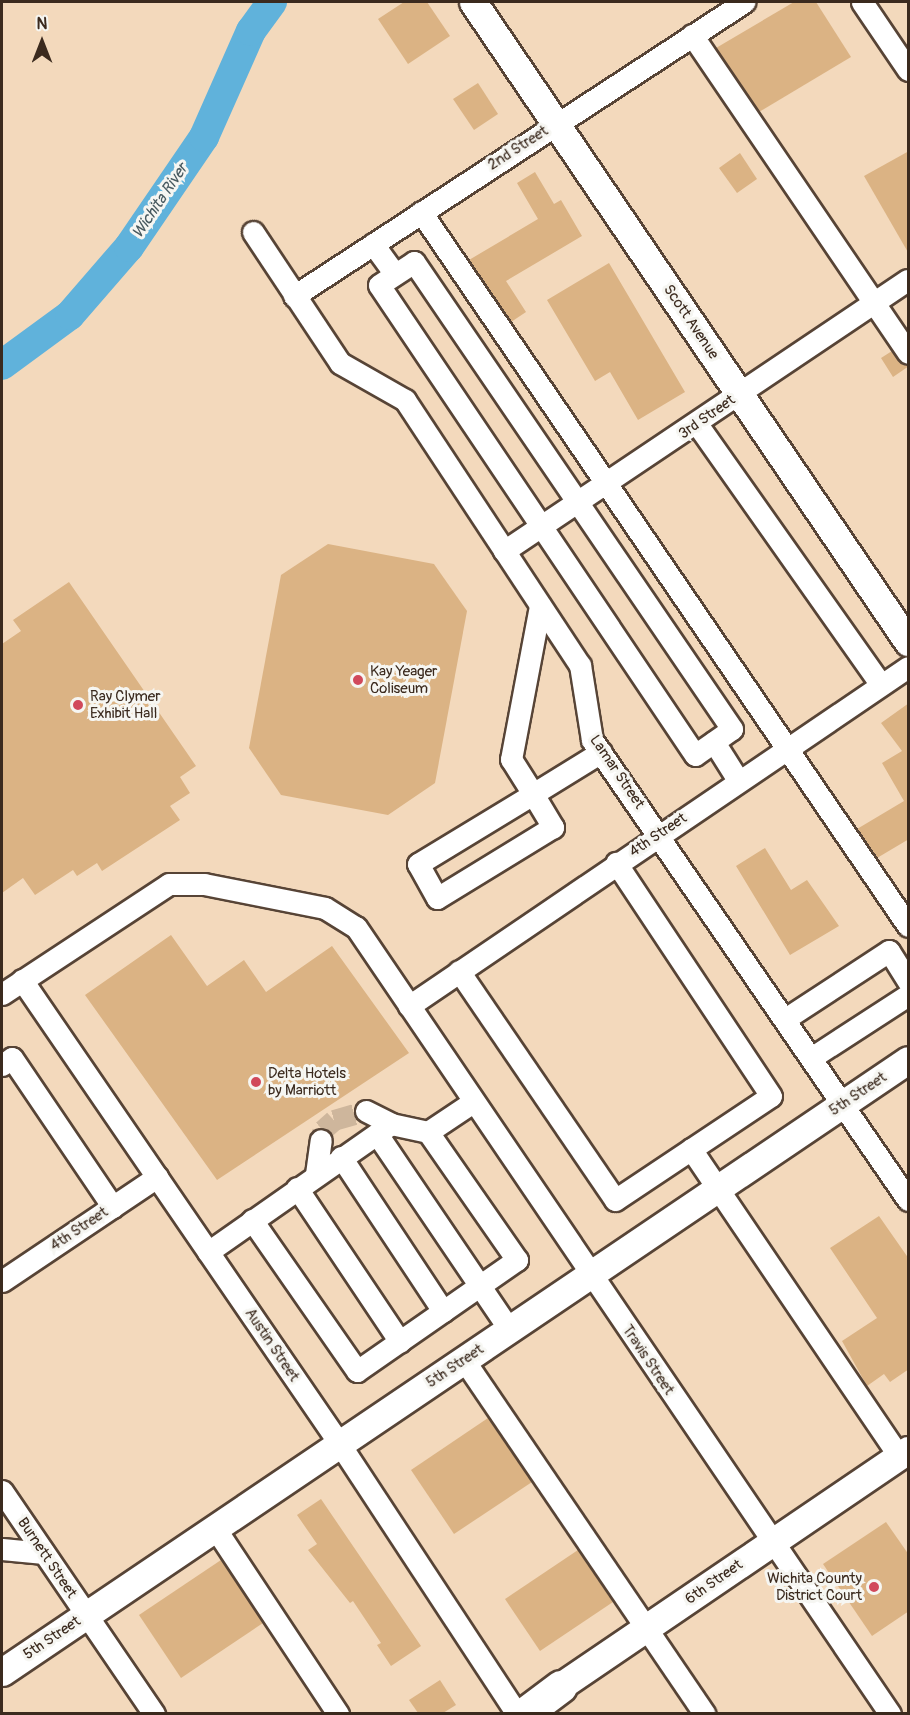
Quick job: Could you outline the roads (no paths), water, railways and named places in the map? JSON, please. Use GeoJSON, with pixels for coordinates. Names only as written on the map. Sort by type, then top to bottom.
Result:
{"type":"FeatureCollection","features":[{"type":"Feature","properties":{"kind":"highway"},"geometry":{"type":"LineString","coordinates":[[525,1713],[561,1687]]}},
{"type":"Feature","properties":{"kind":"main road","name":"Scott Avenue"},"geometry":{"type":"LineString","coordinates":[[473,2],[909,642]]}},
{"type":"Feature","properties":{"kind":"main road","name":"5th Street"},"geometry":{"type":"LineString","coordinates":[[2,1672],[909,1060]]}},
{"type":"Feature","properties":{"kind":"main road","name":"6th Street"},"geometry":{"type":"LineString","coordinates":[[518,1713],[561,1687],[904,1453]]}},
{"type":"Feature","properties":{"kind":"street","name":"2nd Street"},"geometry":{"type":"LineString","coordinates":[[294,297],[744,2]]}},
{"type":"Feature","properties":{"kind":"street"},"geometry":{"type":"LineString","coordinates":[[862,2],[909,70]]}},
{"type":"Feature","properties":{"kind":"street"},"geometry":{"type":"LineString","coordinates":[[693,35],[909,353]]}},
{"type":"Feature","properties":{"kind":"street"},"geometry":{"type":"LineString","coordinates":[[421,212],[909,926]]}},
{"type":"Feature","properties":{"kind":"street","name":"Lamar Street"},"geometry":{"type":"LineString","coordinates":[[254,232],[294,297],[339,363],[405,400],[580,665],[588,728],[601,752],[909,1200]]}},
{"type":"Feature","properties":{"kind":"street"},"geometry":{"type":"LineString","coordinates":[[373,244],[395,274]]}},
{"type":"Feature","properties":{"kind":"street"},"geometry":{"type":"LineString","coordinates":[[414,262],[579,503],[732,729],[695,755],[540,528],[379,285],[414,262]]}},
{"type":"Feature","properties":{"kind":"street","name":"3rd Street"},"geometry":{"type":"LineString","coordinates":[[504,551],[608,485],[909,280]]}},
{"type":"Feature","properties":{"kind":"street"},"geometry":{"type":"LineString","coordinates":[[697,424],[881,685]]}},
{"type":"Feature","properties":{"kind":"street"},"geometry":{"type":"LineString","coordinates":[[540,606],[512,759],[533,794],[553,827],[437,898],[418,864],[533,794],[601,752]]}},
{"type":"Feature","properties":{"kind":"street","name":"4th Street"},"geometry":{"type":"LineString","coordinates":[[409,1006],[738,780],[909,667]]}},
{"type":"Feature","properties":{"kind":"street"},"geometry":{"type":"LineString","coordinates":[[714,742],[738,780]]}},
{"type":"Feature","properties":{"kind":"street"},"geometry":{"type":"LineString","coordinates":[[459,971],[615,1200],[771,1096],[616,863]]}},
{"type":"Feature","properties":{"kind":"street","name":"Travis Street"},"geometry":{"type":"LineString","coordinates":[[2,994],[148,894],[169,884],[185,881],[325,908],[343,916],[369,943],[473,1102],[771,1542],[890,1713]]}},
{"type":"Feature","properties":{"kind":"street"},"geometry":{"type":"LineString","coordinates":[[785,1019],[889,951],[909,981]]}},
{"type":"Feature","properties":{"kind":"street","name":"Austin Street"},"geometry":{"type":"LineString","coordinates":[[22,980],[339,1443],[518,1713]]}},
{"type":"Feature","properties":{"kind":"street"},"geometry":{"type":"LineString","coordinates":[[811,1058],[909,994]]}},
{"type":"Feature","properties":{"kind":"street"},"geometry":{"type":"LineString","coordinates":[[2,1065],[12,1058],[113,1207]]}},
{"type":"Feature","properties":{"kind":"street"},"geometry":{"type":"LineString","coordinates":[[208,1252],[316,1174],[384,1129],[428,1132],[473,1102]]}},
{"type":"Feature","properties":{"kind":"street"},"geometry":{"type":"LineString","coordinates":[[366,1111],[384,1129],[509,1329]]}},
{"type":"Feature","properties":{"kind":"street"},"geometry":{"type":"LineString","coordinates":[[252,1220],[357,1371],[517,1260],[428,1132]]}},
{"type":"Feature","properties":{"kind":"street"},"geometry":{"type":"LineString","coordinates":[[316,1174],[321,1140]]}},
{"type":"Feature","properties":{"kind":"street"},"geometry":{"type":"LineString","coordinates":[[691,1149],[904,1453]]}},
{"type":"Feature","properties":{"kind":"street"},"geometry":{"type":"LineString","coordinates":[[341,1157],[443,1311]]}},
{"type":"Feature","properties":{"kind":"street","name":"4th Street"},"geometry":{"type":"LineString","coordinates":[[2,1281],[157,1177]]}},
{"type":"Feature","properties":{"kind":"street"},"geometry":{"type":"LineString","coordinates":[[297,1188],[400,1341]]}},
{"type":"Feature","properties":{"kind":"street"},"geometry":{"type":"LineString","coordinates":[[464,1360],[705,1713]]}},
{"type":"Feature","properties":{"kind":"street","name":"Burnett Street"},"geometry":{"type":"LineString","coordinates":[[2,1491],[154,1713]]}},
{"type":"Feature","properties":{"kind":"street"},"geometry":{"type":"LineString","coordinates":[[215,1528],[339,1713]]}},
{"type":"Feature","properties":{"kind":"street"},"geometry":{"type":"LineString","coordinates":[[2,1549],[44,1553]]}},
{"type":"Feature","properties":{"kind":"waterway","name":"Wichita River"},"geometry":{"type":"LineString","coordinates":[[2,365],[70,315],[129,247],[204,137],[251,31],[272,2]]}},
{"type":"Feature","properties":{"kind":"tunnel"},"geometry":{"type":"LineString","coordinates":[[321,1140],[323,1130],[334,1120],[366,1111]]}},
{"type":"Feature","properties":{"kind":"place","name":"Kay Yeager Coliseum"},"geometry":{"type":"Point","coordinates":[358,680]}},
{"type":"Feature","properties":{"kind":"place","name":"Ray Clymer Exhibit Hall"},"geometry":{"type":"Point","coordinates":[78,705]}},
{"type":"Feature","properties":{"kind":"place","name":"Delta Hotels by Marriott"},"geometry":{"type":"Point","coordinates":[256,1082]}},
{"type":"Feature","properties":{"kind":"place","name":"Wichita County District Court"},"geometry":{"type":"Point","coordinates":[874,1587]}}]}
